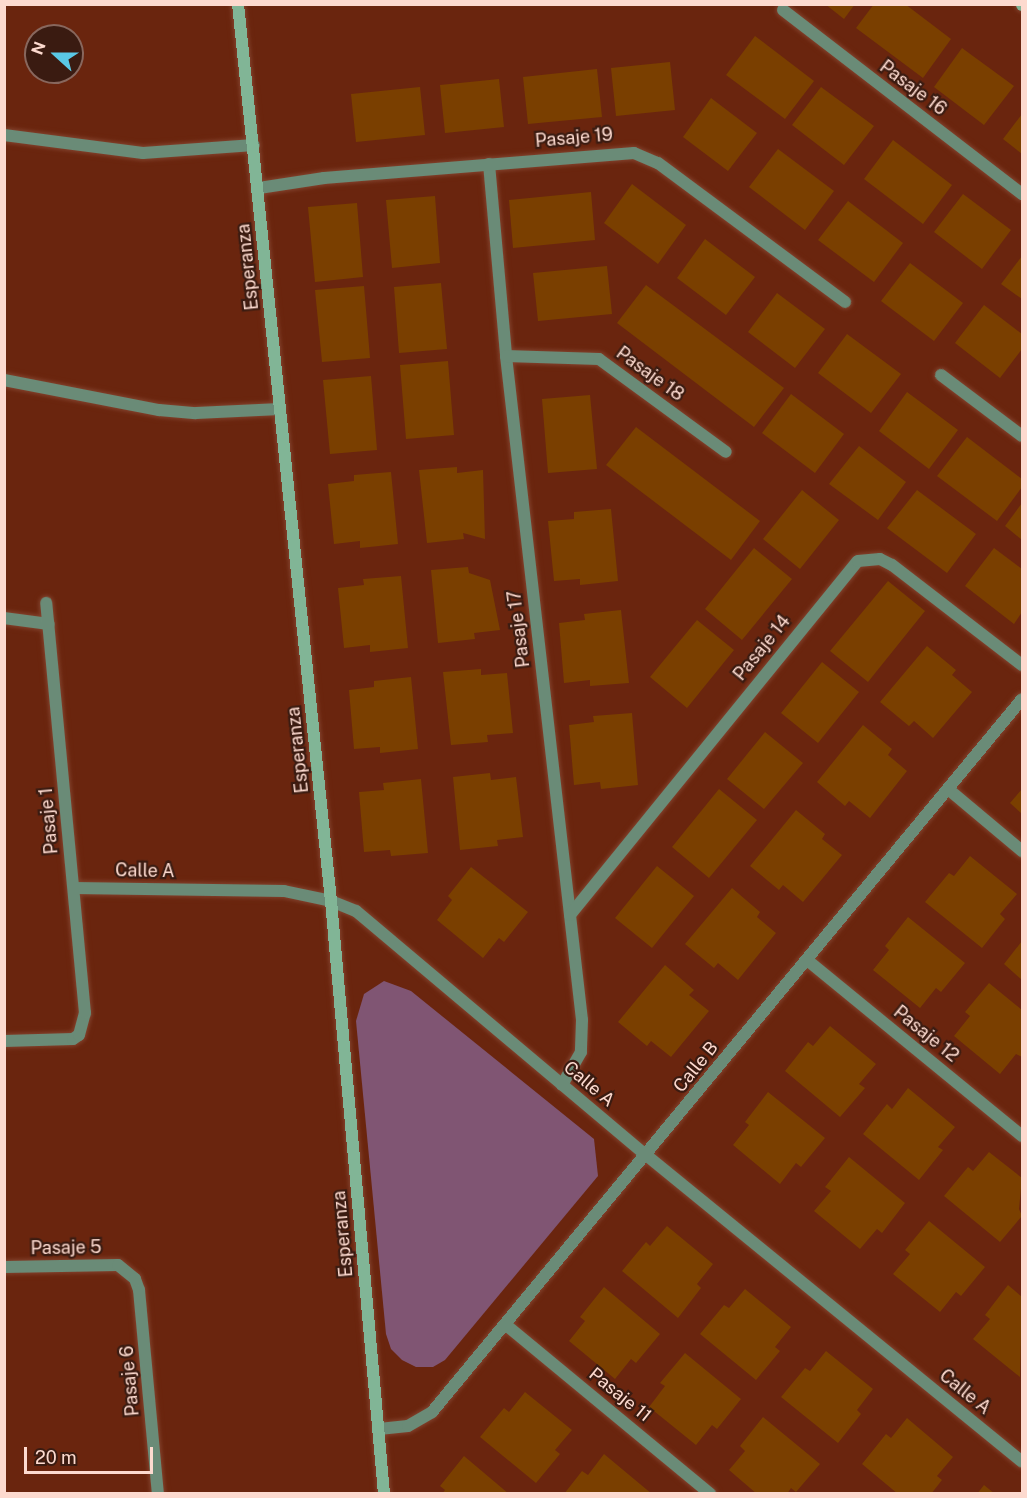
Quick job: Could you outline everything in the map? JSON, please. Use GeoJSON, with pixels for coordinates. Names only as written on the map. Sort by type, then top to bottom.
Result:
{"type":"FeatureCollection","features":[{"type":"Feature","properties":{"kind":"street","name":"Esperanza"},"geometry":{"type":"LineString","coordinates":[[238,4],[259,188],[331,901],[384,1494]]}},
{"type":"Feature","properties":{"kind":"street","name":"Pasaje 16"},"geometry":{"type":"LineString","coordinates":[[783,10],[1023,194]]}},
{"type":"Feature","properties":{"kind":"street"},"geometry":{"type":"LineString","coordinates":[[4,135],[143,153],[254,144]]}},
{"type":"Feature","properties":{"kind":"street","name":"Pasaje 19"},"geometry":{"type":"LineString","coordinates":[[259,188],[623,151],[644,156],[845,302]]}},
{"type":"Feature","properties":{"kind":"street","name":"Pasaje 17"},"geometry":{"type":"LineString","coordinates":[[489,164],[506,356],[582,1020],[581,1052],[562,1085]]}},
{"type":"Feature","properties":{"kind":"street","name":"Pasaje 18"},"geometry":{"type":"LineString","coordinates":[[506,356],[599,359],[726,452]]}},
{"type":"Feature","properties":{"kind":"street"},"geometry":{"type":"LineString","coordinates":[[941,375],[1023,436]]}},
{"type":"Feature","properties":{"kind":"street"},"geometry":{"type":"LineString","coordinates":[[4,381],[159,410],[196,413],[280,409]]}},
{"type":"Feature","properties":{"kind":"street","name":"Pasaje 14"},"geometry":{"type":"LineString","coordinates":[[570,915],[858,561],[880,559],[892,565],[1023,665]]}},
{"type":"Feature","properties":{"kind":"street","name":"Pasaje 1"},"geometry":{"type":"LineString","coordinates":[[4,1041],[64,1041],[79,1035],[85,1013],[46,603]]}},
{"type":"Feature","properties":{"kind":"street"},"geometry":{"type":"LineString","coordinates":[[4,618],[49,624]]}},
{"type":"Feature","properties":{"kind":"street","name":"Calle B"},"geometry":{"type":"LineString","coordinates":[[379,1429],[422,1421],[506,1325],[1023,699]]}},
{"type":"Feature","properties":{"kind":"street"},"geometry":{"type":"LineString","coordinates":[[948,789],[1023,850]]}},
{"type":"Feature","properties":{"kind":"street","name":"Calle A"},"geometry":{"type":"LineString","coordinates":[[74,888],[284,891],[331,901],[367,920],[646,1155],[1023,1462]]}},
{"type":"Feature","properties":{"kind":"street","name":"Pasaje 12"},"geometry":{"type":"LineString","coordinates":[[807,960],[1023,1136]]}},
{"type":"Feature","properties":{"kind":"street","name":"Pasaje 5"},"geometry":{"type":"LineString","coordinates":[[4,1267],[106,1264],[127,1270]]}},
{"type":"Feature","properties":{"kind":"street","name":"Pasaje 6"},"geometry":{"type":"LineString","coordinates":[[127,1270],[139,1290],[158,1494]]}},
{"type":"Feature","properties":{"kind":"street","name":"Pasaje 11"},"geometry":{"type":"LineString","coordinates":[[506,1325],[710,1494]]}},
{"type":"Feature","properties":{"kind":"shaded area"},"geometry":{"type":"Polygon","coordinates":[[[384,981],[411,991],[594,1139],[598,1176],[445,1360],[433,1367],[416,1367],[402,1360],[391,1349],[386,1334],[356,1021],[364,994],[384,981]]]}},
{"type":"Feature","properties":{"kind":"building"},"geometry":{"type":"Polygon","coordinates":[[[825,4],[855,4],[844,19],[825,4]]]}},
{"type":"Feature","properties":{"kind":"building"},"geometry":{"type":"Polygon","coordinates":[[[874,4],[905,4],[951,39],[923,78],[856,28],[874,4]]]}},
{"type":"Feature","properties":{"kind":"building"},"geometry":{"type":"Polygon","coordinates":[[[755,36],[814,81],[785,119],[726,75],[755,36]]]}},
{"type":"Feature","properties":{"kind":"building"},"geometry":{"type":"Polygon","coordinates":[[[962,48],[1014,86],[984,125],[934,87],[962,48]]]}},
{"type":"Feature","properties":{"kind":"building"},"geometry":{"type":"Polygon","coordinates":[[[670,62],[675,110],[616,116],[611,68],[670,62]]]}},
{"type":"Feature","properties":{"kind":"building"},"geometry":{"type":"Polygon","coordinates":[[[597,69],[602,117],[528,124],[523,77],[597,69]]]}},
{"type":"Feature","properties":{"kind":"building"},"geometry":{"type":"Polygon","coordinates":[[[499,79],[504,127],[445,133],[440,85],[499,79]]]}},
{"type":"Feature","properties":{"kind":"building"},"geometry":{"type":"Polygon","coordinates":[[[420,87],[425,135],[356,142],[351,94],[420,87]]]}},
{"type":"Feature","properties":{"kind":"building"},"geometry":{"type":"Polygon","coordinates":[[[821,87],[874,126],[844,165],[792,125],[821,87]]]}},
{"type":"Feature","properties":{"kind":"building"},"geometry":{"type":"Polygon","coordinates":[[[711,98],[757,133],[728,171],[683,137],[711,98]]]}},
{"type":"Feature","properties":{"kind":"building"},"geometry":{"type":"Polygon","coordinates":[[[1022,114],[1022,154],[1003,139],[1022,114]]]}},
{"type":"Feature","properties":{"kind":"building"},"geometry":{"type":"Polygon","coordinates":[[[893,140],[952,185],[923,224],[864,179],[893,140]]]}},
{"type":"Feature","properties":{"kind":"building"},"geometry":{"type":"Polygon","coordinates":[[[778,149],[834,191],[805,230],[749,187],[778,149]]]}},
{"type":"Feature","properties":{"kind":"building"},"geometry":{"type":"Polygon","coordinates":[[[632,184],[686,225],[658,264],[604,223],[632,184]]]}},
{"type":"Feature","properties":{"kind":"building"},"geometry":{"type":"Polygon","coordinates":[[[591,192],[595,240],[513,248],[509,200],[591,192]]]}},
{"type":"Feature","properties":{"kind":"building"},"geometry":{"type":"Polygon","coordinates":[[[963,194],[1011,230],[982,269],[934,232],[963,194]]]}},
{"type":"Feature","properties":{"kind":"building"},"geometry":{"type":"Polygon","coordinates":[[[435,196],[440,263],[392,268],[386,200],[435,196]]]}},
{"type":"Feature","properties":{"kind":"building"},"geometry":{"type":"Polygon","coordinates":[[[848,201],[903,243],[874,282],[818,240],[848,201]]]}},
{"type":"Feature","properties":{"kind":"building"},"geometry":{"type":"Polygon","coordinates":[[[357,203],[363,277],[315,282],[308,207],[357,203]]]}},
{"type":"Feature","properties":{"kind":"building"},"geometry":{"type":"Polygon","coordinates":[[[705,239],[755,277],[726,315],[677,278],[705,239]]]}},
{"type":"Feature","properties":{"kind":"building"},"geometry":{"type":"Polygon","coordinates":[[[1022,256],[1022,299],[1001,284],[1022,256]]]}},
{"type":"Feature","properties":{"kind":"building"},"geometry":{"type":"Polygon","coordinates":[[[910,263],[963,303],[934,341],[881,301],[910,263]]]}},
{"type":"Feature","properties":{"kind":"building"},"geometry":{"type":"Polygon","coordinates":[[[607,266],[612,314],[538,321],[533,273],[607,266]]]}},
{"type":"Feature","properties":{"kind":"building"},"geometry":{"type":"Polygon","coordinates":[[[441,283],[447,349],[399,353],[394,287],[441,283]]]}},
{"type":"Feature","properties":{"kind":"building"},"geometry":{"type":"Polygon","coordinates":[[[646,285],[784,388],[754,427],[617,323],[646,285]]]}},
{"type":"Feature","properties":{"kind":"building"},"geometry":{"type":"Polygon","coordinates":[[[364,286],[370,358],[322,362],[315,290],[364,286]]]}},
{"type":"Feature","properties":{"kind":"building"},"geometry":{"type":"Polygon","coordinates":[[[777,293],[825,329],[795,368],[748,332],[777,293]]]}},
{"type":"Feature","properties":{"kind":"building"},"geometry":{"type":"Polygon","coordinates":[[[984,305],[1022,334],[1022,349],[1000,378],[955,343],[984,305]]]}},
{"type":"Feature","properties":{"kind":"building"},"geometry":{"type":"Polygon","coordinates":[[[847,334],[901,374],[871,413],[818,373],[847,334]]]}},
{"type":"Feature","properties":{"kind":"building"},"geometry":{"type":"Polygon","coordinates":[[[448,361],[454,435],[406,439],[400,365],[448,361]]]}},
{"type":"Feature","properties":{"kind":"building"},"geometry":{"type":"Polygon","coordinates":[[[371,376],[377,450],[330,454],[323,380],[371,376]]]}},
{"type":"Feature","properties":{"kind":"building"},"geometry":{"type":"Polygon","coordinates":[[[907,392],[958,430],[929,469],[879,431],[907,392]]]}},
{"type":"Feature","properties":{"kind":"building"},"geometry":{"type":"Polygon","coordinates":[[[791,394],[844,434],[815,473],[762,433],[791,394]]]}},
{"type":"Feature","properties":{"kind":"building"},"geometry":{"type":"Polygon","coordinates":[[[590,395],[597,469],[548,473],[542,399],[590,395]]]}},
{"type":"Feature","properties":{"kind":"building"},"geometry":{"type":"Polygon","coordinates":[[[636,427],[760,521],[731,560],[606,465],[636,427]]]}},
{"type":"Feature","properties":{"kind":"building"},"geometry":{"type":"Polygon","coordinates":[[[967,437],[1022,479],[1022,487],[997,521],[937,476],[967,437]]]}},
{"type":"Feature","properties":{"kind":"building"},"geometry":{"type":"Polygon","coordinates":[[[859,446],[906,482],[878,520],[829,484],[859,446]]]}},
{"type":"Feature","properties":{"kind":"building"},"geometry":{"type":"Polygon","coordinates":[[[457,467],[457,473],[483,470],[485,539],[463,533],[464,539],[427,543],[419,470],[457,467]]]}},
{"type":"Feature","properties":{"kind":"building"},"geometry":{"type":"Polygon","coordinates":[[[391,472],[398,544],[360,548],[360,541],[334,544],[328,484],[354,481],[354,475],[391,472]]]}},
{"type":"Feature","properties":{"kind":"building"},"geometry":{"type":"Polygon","coordinates":[[[802,490],[839,520],[800,569],[763,539],[802,490]]]}},
{"type":"Feature","properties":{"kind":"building"},"geometry":{"type":"Polygon","coordinates":[[[917,490],[976,534],[947,573],[887,528],[917,490]]]}},
{"type":"Feature","properties":{"kind":"building"},"geometry":{"type":"Polygon","coordinates":[[[1022,503],[1022,540],[1005,526],[1022,503]]]}},
{"type":"Feature","properties":{"kind":"building"},"geometry":{"type":"Polygon","coordinates":[[[611,509],[618,581],[580,585],[580,579],[554,581],[548,521],[574,519],[574,512],[611,509]]]}},
{"type":"Feature","properties":{"kind":"building"},"geometry":{"type":"Polygon","coordinates":[[[754,548],[792,579],[742,640],[705,609],[754,548]]]}},
{"type":"Feature","properties":{"kind":"building"},"geometry":{"type":"Polygon","coordinates":[[[994,548],[1022,569],[1022,612],[1014,624],[965,586],[994,548]]]}},
{"type":"Feature","properties":{"kind":"building"},"geometry":{"type":"Polygon","coordinates":[[[468,567],[469,573],[490,580],[500,630],[474,633],[475,639],[438,643],[431,570],[468,567]]]}},
{"type":"Feature","properties":{"kind":"building"},"geometry":{"type":"Polygon","coordinates":[[[401,576],[408,648],[370,652],[370,645],[344,648],[338,588],[364,585],[363,579],[401,576]]]}},
{"type":"Feature","properties":{"kind":"building"},"geometry":{"type":"Polygon","coordinates":[[[888,581],[925,611],[868,682],[830,651],[888,581]]]}},
{"type":"Feature","properties":{"kind":"building"},"geometry":{"type":"Polygon","coordinates":[[[621,610],[629,683],[590,686],[590,680],[564,683],[559,623],[585,620],[584,614],[621,610]]]}},
{"type":"Feature","properties":{"kind":"building"},"geometry":{"type":"Polygon","coordinates":[[[697,620],[734,650],[687,708],[650,677],[697,620]]]}},
{"type":"Feature","properties":{"kind":"building"},"geometry":{"type":"Polygon","coordinates":[[[927,646],[956,670],[952,675],[972,692],[933,738],[914,721],[909,726],[880,702],[927,646]]]}},
{"type":"Feature","properties":{"kind":"building"},"geometry":{"type":"Polygon","coordinates":[[[822,662],[859,692],[818,743],[781,713],[822,662]]]}},
{"type":"Feature","properties":{"kind":"building"},"geometry":{"type":"Polygon","coordinates":[[[481,669],[481,675],[507,673],[513,733],[487,735],[488,742],[451,745],[443,672],[481,669]]]}},
{"type":"Feature","properties":{"kind":"building"},"geometry":{"type":"Polygon","coordinates":[[[411,677],[418,749],[380,753],[380,747],[354,749],[349,690],[374,687],[374,681],[411,677]]]}},
{"type":"Feature","properties":{"kind":"building"},"geometry":{"type":"Polygon","coordinates":[[[632,713],[638,785],[601,789],[600,782],[574,785],[569,725],[594,722],[593,716],[632,713]]]}},
{"type":"Feature","properties":{"kind":"building"},"geometry":{"type":"Polygon","coordinates":[[[863,725],[892,749],[888,755],[907,771],[870,818],[849,801],[845,806],[817,782],[863,725]]]}},
{"type":"Feature","properties":{"kind":"building"},"geometry":{"type":"Polygon","coordinates":[[[765,732],[803,763],[764,809],[727,779],[765,732]]]}},
{"type":"Feature","properties":{"kind":"building"},"geometry":{"type":"Polygon","coordinates":[[[490,773],[491,780],[516,777],[523,837],[497,840],[498,846],[460,850],[453,777],[490,773]]]}},
{"type":"Feature","properties":{"kind":"building"},"geometry":{"type":"Polygon","coordinates":[[[421,779],[428,853],[391,856],[390,850],[364,852],[359,792],[384,790],[383,783],[421,779]]]}},
{"type":"Feature","properties":{"kind":"building"},"geometry":{"type":"Polygon","coordinates":[[[719,789],[757,820],[709,878],[672,847],[719,789]]]}},
{"type":"Feature","properties":{"kind":"building"},"geometry":{"type":"Polygon","coordinates":[[[1022,789],[1022,814],[1010,803],[1022,789]]]}},
{"type":"Feature","properties":{"kind":"building"},"geometry":{"type":"Polygon","coordinates":[[[796,810],[825,834],[822,839],[842,855],[803,902],[783,885],[779,890],[750,866],[796,810]]]}},
{"type":"Feature","properties":{"kind":"building"},"geometry":{"type":"Polygon","coordinates":[[[970,856],[1017,894],[1000,914],[1005,919],[982,948],[925,902],[949,873],[954,876],[970,856]]]}},
{"type":"Feature","properties":{"kind":"building"},"geometry":{"type":"Polygon","coordinates":[[[657,866],[694,896],[652,948],[615,918],[657,866]]]}},
{"type":"Feature","properties":{"kind":"building"},"geometry":{"type":"Polygon","coordinates":[[[471,867],[528,912],[504,942],[499,938],[483,958],[437,920],[452,900],[448,896],[471,867]]]}},
{"type":"Feature","properties":{"kind":"building"},"geometry":{"type":"Polygon","coordinates":[[[732,888],[760,912],[757,917],[776,933],[738,980],[718,963],[714,968],[685,944],[732,888]]]}},
{"type":"Feature","properties":{"kind":"building"},"geometry":{"type":"Polygon","coordinates":[[[908,917],[965,963],[941,992],[936,988],[920,1008],[873,970],[889,950],[885,946],[908,917]]]}},
{"type":"Feature","properties":{"kind":"building"},"geometry":{"type":"Polygon","coordinates":[[[1022,941],[1022,980],[1004,964],[1022,941]]]}},
{"type":"Feature","properties":{"kind":"building"},"geometry":{"type":"Polygon","coordinates":[[[665,965],[694,990],[689,995],[709,1011],[671,1057],[651,1041],[647,1046],[618,1022],[665,965]]]}},
{"type":"Feature","properties":{"kind":"building"},"geometry":{"type":"Polygon","coordinates":[[[989,983],[1022,1010],[1022,1057],[1016,1054],[1000,1074],[954,1036],[970,1016],[965,1012],[989,983]]]}},
{"type":"Feature","properties":{"kind":"building"},"geometry":{"type":"Polygon","coordinates":[[[830,1026],[876,1064],[859,1084],[865,1088],[840,1117],[785,1071],[808,1042],[813,1046],[830,1026]]]}},
{"type":"Feature","properties":{"kind":"building"},"geometry":{"type":"Polygon","coordinates":[[[908,1088],[955,1127],[938,1147],[943,1150],[919,1180],[863,1134],[887,1104],[892,1109],[908,1088]]]}},
{"type":"Feature","properties":{"kind":"building"},"geometry":{"type":"Polygon","coordinates":[[[768,1092],[825,1138],[801,1167],[796,1163],[780,1184],[733,1145],[749,1125],[745,1122],[768,1092]]]}},
{"type":"Feature","properties":{"kind":"building"},"geometry":{"type":"Polygon","coordinates":[[[989,1152],[1022,1178],[1019,1209],[1022,1216],[1000,1242],[944,1196],[968,1167],[973,1171],[989,1152]]]}},
{"type":"Feature","properties":{"kind":"building"},"geometry":{"type":"Polygon","coordinates":[[[849,1157],[905,1203],[882,1233],[877,1229],[860,1249],[814,1211],[831,1191],[825,1187],[849,1157]]]}},
{"type":"Feature","properties":{"kind":"building"},"geometry":{"type":"Polygon","coordinates":[[[929,1221],[985,1267],[961,1296],[956,1292],[940,1312],[893,1274],[910,1254],[905,1250],[929,1221]]]}},
{"type":"Feature","properties":{"kind":"building"},"geometry":{"type":"Polygon","coordinates":[[[667,1226],[713,1264],[697,1284],[701,1288],[678,1318],[622,1271],[646,1242],[650,1246],[667,1226]]]}},
{"type":"Feature","properties":{"kind":"building"},"geometry":{"type":"Polygon","coordinates":[[[1008,1285],[1022,1297],[1020,1377],[973,1339],[990,1319],[985,1315],[1008,1285]]]}},
{"type":"Feature","properties":{"kind":"building"},"geometry":{"type":"Polygon","coordinates":[[[604,1287],[660,1334],[636,1363],[631,1359],[615,1379],[569,1341],[585,1321],[580,1317],[604,1287]]]}},
{"type":"Feature","properties":{"kind":"building"},"geometry":{"type":"Polygon","coordinates":[[[745,1289],[791,1327],[775,1347],[780,1351],[756,1380],[700,1334],[724,1305],[729,1308],[745,1289]]]}},
{"type":"Feature","properties":{"kind":"building"},"geometry":{"type":"Polygon","coordinates":[[[826,1351],[873,1389],[857,1410],[861,1414],[838,1443],[781,1397],[805,1368],[810,1371],[826,1351]]]}},
{"type":"Feature","properties":{"kind":"building"},"geometry":{"type":"Polygon","coordinates":[[[685,1353],[741,1399],[717,1429],[712,1425],[696,1445],[649,1407],[665,1386],[660,1383],[685,1353]]]}},
{"type":"Feature","properties":{"kind":"building"},"geometry":{"type":"Polygon","coordinates":[[[525,1392],[572,1430],[555,1450],[560,1454],[536,1483],[480,1437],[504,1408],[509,1412],[525,1392]]]}},
{"type":"Feature","properties":{"kind":"building"},"geometry":{"type":"Polygon","coordinates":[[[763,1417],[820,1464],[796,1492],[791,1488],[787,1494],[757,1494],[729,1470],[745,1451],[740,1446],[763,1417]]]}},
{"type":"Feature","properties":{"kind":"building"},"geometry":{"type":"Polygon","coordinates":[[[907,1418],[953,1457],[937,1476],[942,1480],[931,1494],[898,1494],[862,1464],[886,1434],[891,1438],[907,1418]]]}},
{"type":"Feature","properties":{"kind":"building"},"geometry":{"type":"Polygon","coordinates":[[[604,1454],[652,1494],[564,1494],[582,1471],[588,1475],[604,1454]]]}},
{"type":"Feature","properties":{"kind":"building"},"geometry":{"type":"Polygon","coordinates":[[[464,1456],[509,1494],[442,1494],[445,1490],[440,1486],[464,1456]]]}},
{"type":"Feature","properties":{"kind":"building"},"geometry":{"type":"Polygon","coordinates":[[[984,1485],[995,1494],[977,1494],[984,1485]]]}}]}
